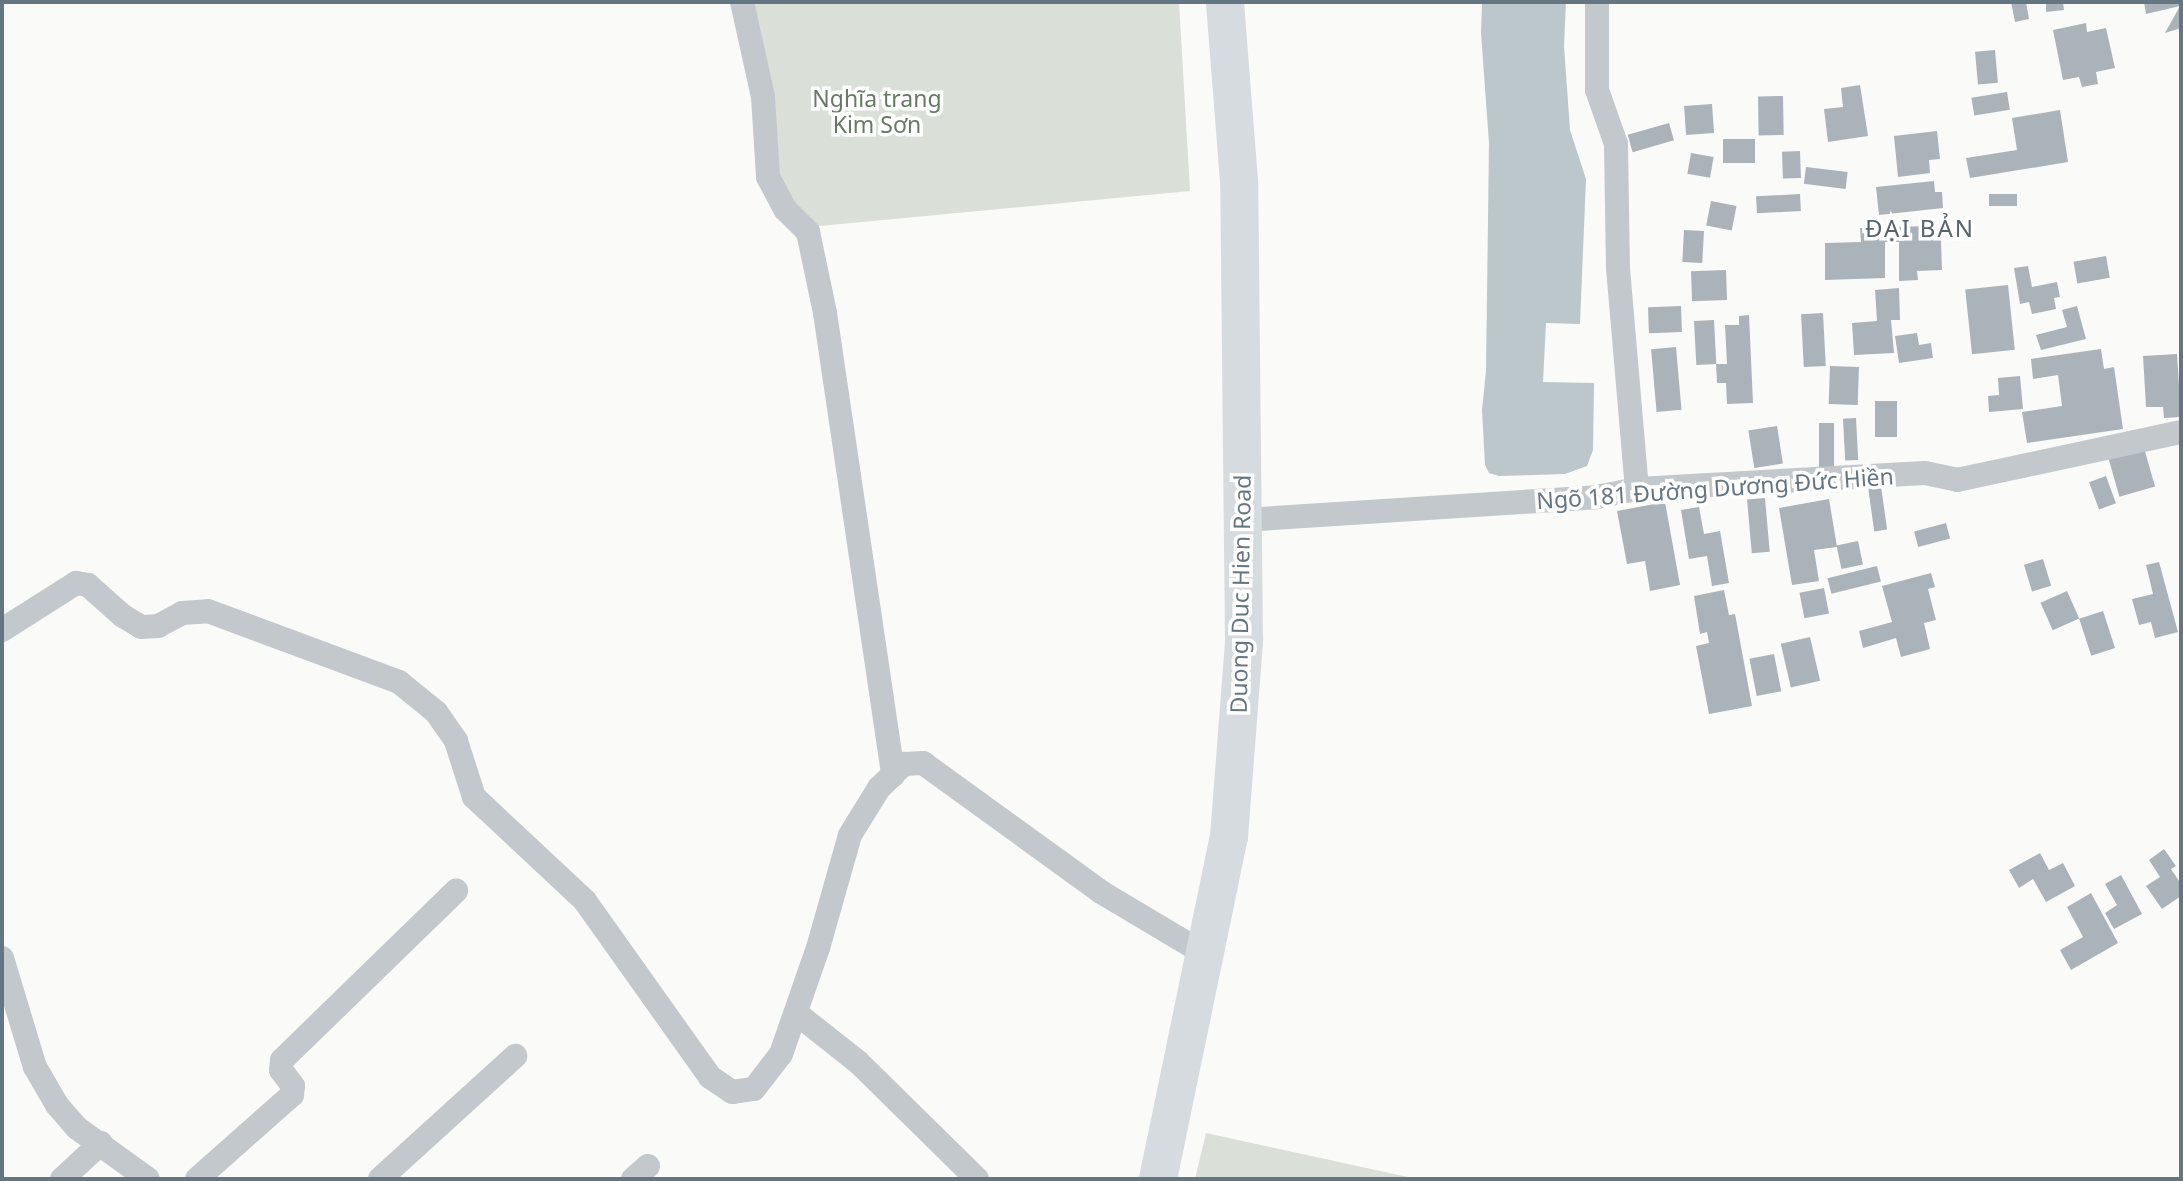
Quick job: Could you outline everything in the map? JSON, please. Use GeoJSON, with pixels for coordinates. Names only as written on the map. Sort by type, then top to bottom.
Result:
{"type":"FeatureCollection","features":[{"type":"Feature","properties":{"kind":"highway","name":"Duong Duc Hien Road"},"geometry":{"type":"LineString","coordinates":[[1157,1178],[1230,837],[1244,640],[1239,181],[1226,2]]}},
{"type":"Feature","properties":{"kind":"street"},"geometry":{"type":"LineString","coordinates":[[742,2],[763,97],[768,177],[785,209],[808,232],[825,313],[893,775]]}},
{"type":"Feature","properties":{"kind":"street"},"geometry":{"type":"LineString","coordinates":[[1597,2],[1597,90],[1616,144],[1618,268],[1637,489]]}},
{"type":"Feature","properties":{"kind":"street","name":"Ngõ 181 Đường Dương Đức Hiền"},"geometry":{"type":"LineString","coordinates":[[1244,520],[1596,496],[1637,489],[1925,473],[1957,480],[2181,432]]}},
{"type":"Feature","properties":{"kind":"street"},"geometry":{"type":"LineString","coordinates":[[2,630],[76,583],[88,585],[123,616],[141,627],[158,626],[182,613],[208,611],[399,682],[436,712],[456,741],[474,797],[585,901],[710,1077],[732,1092],[754,1089],[781,1054],[818,948],[850,835],[879,788],[904,764],[923,763],[1101,892],[1205,954]]}},
{"type":"Feature","properties":{"kind":"street"},"geometry":{"type":"LineString","coordinates":[[197,1179],[292,1095],[293,1086],[281,1070],[282,1060],[456,891]]}},
{"type":"Feature","properties":{"kind":"street"},"geometry":{"type":"LineString","coordinates":[[2,958],[35,1067],[65,1117],[148,1179]]}},
{"type":"Feature","properties":{"kind":"street"},"geometry":{"type":"LineString","coordinates":[[796,1013],[858,1062],[976,1179]]}},
{"type":"Feature","properties":{"kind":"street"},"geometry":{"type":"LineString","coordinates":[[380,1179],[514,1056]]}},
{"type":"Feature","properties":{"kind":"street"},"geometry":{"type":"LineString","coordinates":[[62,1179],[101,1143]]}},
{"type":"Feature","properties":{"kind":"green space","name":"Nghĩa trang Kim Sơn"},"geometry":{"type":"Polygon","coordinates":[[[739,2],[1179,2],[1190,191],[809,227],[785,209],[739,2]]]}},
{"type":"Feature","properties":{"kind":"green space"},"geometry":{"type":"Polygon","coordinates":[[[1206,1133],[1417,1179],[1195,1179],[1206,1133]]]}},
{"type":"Feature","properties":{"kind":"shaded area"},"geometry":{"type":"Polygon","coordinates":[[[1482,2],[1566,2],[1564,46],[1570,130],[1586,179],[1580,324],[1546,323],[1543,382],[1594,383],[1593,450],[1587,466],[1565,474],[1499,476],[1489,473],[1485,465],[1482,410],[1486,371],[1489,143],[1481,33],[1482,2]]]}},
{"type":"Feature","properties":{"kind":"building"},"geometry":{"type":"Polygon","coordinates":[[[2011,2],[2026,2],[2029,19],[2015,22],[2011,2]]]}},
{"type":"Feature","properties":{"kind":"building"},"geometry":{"type":"Polygon","coordinates":[[[2046,2],[2063,2],[2064,10],[2046,12],[2046,2]]]}},
{"type":"Feature","properties":{"kind":"building"},"geometry":{"type":"Polygon","coordinates":[[[2144,2],[2181,2],[2181,28],[2165,33],[2180,6],[2146,14],[2144,2]]]}},
{"type":"Feature","properties":{"kind":"building"},"geometry":{"type":"Polygon","coordinates":[[[2086,23],[2087,32],[2106,28],[2115,68],[2096,72],[2098,84],[2082,87],[2079,77],[2063,80],[2053,30],[2086,23]]]}},
{"type":"Feature","properties":{"kind":"building"},"geometry":{"type":"Polygon","coordinates":[[[1995,50],[1998,83],[1978,85],[1975,52],[1995,50]]]}},
{"type":"Feature","properties":{"kind":"building"},"geometry":{"type":"Polygon","coordinates":[[[1860,85],[1868,136],[1828,142],[1824,109],[1843,107],[1841,88],[1860,85]]]}},
{"type":"Feature","properties":{"kind":"building"},"geometry":{"type":"Polygon","coordinates":[[[2007,92],[2010,110],[1974,115],[1971,98],[2007,92]]]}},
{"type":"Feature","properties":{"kind":"building"},"geometry":{"type":"Polygon","coordinates":[[[1758,96],[1783,96],[1784,135],[1759,135],[1758,96]]]}},
{"type":"Feature","properties":{"kind":"building"},"geometry":{"type":"Polygon","coordinates":[[[1712,104],[1714,133],[1686,135],[1684,106],[1712,104]]]}},
{"type":"Feature","properties":{"kind":"building"},"geometry":{"type":"Polygon","coordinates":[[[2060,110],[2068,162],[1970,178],[1966,158],[2017,150],[2012,118],[2060,110]]]}},
{"type":"Feature","properties":{"kind":"building"},"geometry":{"type":"Polygon","coordinates":[[[1669,123],[1674,140],[1633,152],[1628,135],[1669,123]]]}},
{"type":"Feature","properties":{"kind":"building"},"geometry":{"type":"Polygon","coordinates":[[[1937,131],[1940,159],[1929,160],[1930,173],[1898,177],[1894,136],[1937,131]]]}},
{"type":"Feature","properties":{"kind":"building"},"geometry":{"type":"Polygon","coordinates":[[[1723,139],[1755,139],[1755,163],[1723,163],[1723,139]]]}},
{"type":"Feature","properties":{"kind":"building"},"geometry":{"type":"Polygon","coordinates":[[[1800,151],[1801,178],[1783,179],[1782,152],[1800,151]]]}},
{"type":"Feature","properties":{"kind":"building"},"geometry":{"type":"Polygon","coordinates":[[[1691,153],[1714,157],[1710,178],[1687,174],[1691,153]]]}},
{"type":"Feature","properties":{"kind":"building"},"geometry":{"type":"Polygon","coordinates":[[[1806,167],[1848,172],[1846,189],[1804,184],[1806,167]]]}},
{"type":"Feature","properties":{"kind":"building"},"geometry":{"type":"Polygon","coordinates":[[[1934,181],[1935,192],[1942,192],[1943,208],[1879,215],[1876,187],[1934,181]]]}},
{"type":"Feature","properties":{"kind":"building"},"geometry":{"type":"Polygon","coordinates":[[[1800,194],[1801,211],[1757,213],[1756,196],[1800,194]]]}},
{"type":"Feature","properties":{"kind":"building"},"geometry":{"type":"Polygon","coordinates":[[[1989,194],[2017,194],[2017,206],[1989,206],[1989,194]]]}},
{"type":"Feature","properties":{"kind":"building"},"geometry":{"type":"Polygon","coordinates":[[[1711,201],[1737,206],[1732,231],[1706,226],[1711,201]]]}},
{"type":"Feature","properties":{"kind":"building"},"geometry":{"type":"Polygon","coordinates":[[[1930,226],[1930,240],[1941,240],[1942,270],[1917,271],[1918,280],[1899,281],[1899,242],[1885,242],[1885,278],[1825,280],[1825,243],[1861,242],[1860,228],[1930,226]]]}},
{"type":"Feature","properties":{"kind":"building"},"geometry":{"type":"Polygon","coordinates":[[[1684,230],[1704,231],[1702,263],[1682,262],[1684,230]]]}},
{"type":"Feature","properties":{"kind":"building"},"geometry":{"type":"Polygon","coordinates":[[[2106,256],[2110,278],[2077,283],[2074,262],[2106,256]]]}},
{"type":"Feature","properties":{"kind":"building"},"geometry":{"type":"Polygon","coordinates":[[[2028,266],[2032,287],[2057,282],[2060,297],[2054,298],[2056,309],[2032,314],[2029,302],[2020,304],[2014,268],[2028,266]]]}},
{"type":"Feature","properties":{"kind":"building"},"geometry":{"type":"Polygon","coordinates":[[[1726,270],[1727,300],[1692,301],[1691,271],[1726,270]]]}},
{"type":"Feature","properties":{"kind":"building"},"geometry":{"type":"Polygon","coordinates":[[[2008,285],[2015,350],[1972,354],[1965,289],[2008,285]]]}},
{"type":"Feature","properties":{"kind":"building"},"geometry":{"type":"Polygon","coordinates":[[[1899,288],[1900,320],[1891,320],[1894,353],[1854,355],[1852,323],[1877,321],[1875,290],[1899,288]]]}},
{"type":"Feature","properties":{"kind":"building"},"geometry":{"type":"Polygon","coordinates":[[[1681,306],[1682,332],[1649,333],[1648,307],[1681,306]]]}},
{"type":"Feature","properties":{"kind":"building"},"geometry":{"type":"Polygon","coordinates":[[[2077,306],[2086,339],[2041,350],[2036,335],[2067,327],[2062,310],[2077,306]]]}},
{"type":"Feature","properties":{"kind":"building"},"geometry":{"type":"Polygon","coordinates":[[[1823,313],[1826,366],[1804,367],[1801,314],[1823,313]]]}},
{"type":"Feature","properties":{"kind":"building"},"geometry":{"type":"Polygon","coordinates":[[[1749,315],[1753,403],[1727,404],[1726,383],[1717,383],[1716,364],[1727,364],[1725,325],[1739,325],[1739,316],[1749,315]]]}},
{"type":"Feature","properties":{"kind":"building"},"geometry":{"type":"Polygon","coordinates":[[[1714,320],[1716,364],[1696,365],[1694,321],[1714,320]]]}},
{"type":"Feature","properties":{"kind":"building"},"geometry":{"type":"Polygon","coordinates":[[[1917,333],[1919,345],[1931,343],[1933,358],[1899,363],[1895,336],[1917,333]]]}},
{"type":"Feature","properties":{"kind":"building"},"geometry":{"type":"Polygon","coordinates":[[[1676,347],[1681,410],[1657,412],[1651,349],[1676,347]]]}},
{"type":"Feature","properties":{"kind":"building"},"geometry":{"type":"Polygon","coordinates":[[[2101,349],[2104,369],[2114,367],[2123,429],[2027,443],[2022,412],[2062,406],[2058,375],[2033,379],[2031,359],[2101,349]]]}},
{"type":"Feature","properties":{"kind":"building"},"geometry":{"type":"Polygon","coordinates":[[[2177,354],[2181,417],[2164,418],[2163,407],[2146,407],[2143,356],[2177,354]]]}},
{"type":"Feature","properties":{"kind":"building"},"geometry":{"type":"Polygon","coordinates":[[[1830,366],[1859,367],[1858,405],[1829,404],[1830,366]]]}},
{"type":"Feature","properties":{"kind":"building"},"geometry":{"type":"Polygon","coordinates":[[[2020,376],[2023,409],[1989,412],[1988,396],[1999,395],[1998,378],[2020,376]]]}},
{"type":"Feature","properties":{"kind":"building"},"geometry":{"type":"Polygon","coordinates":[[[1875,401],[1897,401],[1897,437],[1875,437],[1875,401]]]}},
{"type":"Feature","properties":{"kind":"building"},"geometry":{"type":"Polygon","coordinates":[[[1856,418],[1858,460],[1845,461],[1843,419],[1856,418]]]}},
{"type":"Feature","properties":{"kind":"building"},"geometry":{"type":"Polygon","coordinates":[[[1819,423],[1834,423],[1834,469],[1819,469],[1819,423]]]}},
{"type":"Feature","properties":{"kind":"building"},"geometry":{"type":"Polygon","coordinates":[[[1777,426],[1783,464],[1754,468],[1748,431],[1777,426]]]}},
{"type":"Feature","properties":{"kind":"building"},"geometry":{"type":"Polygon","coordinates":[[[2144,448],[2155,486],[2119,497],[2108,458],[2144,448]]]}},
{"type":"Feature","properties":{"kind":"building"},"geometry":{"type":"Polygon","coordinates":[[[2106,476],[2116,503],[2099,509],[2089,482],[2106,476]]]}},
{"type":"Feature","properties":{"kind":"building"},"geometry":{"type":"Polygon","coordinates":[[[1881,486],[1887,530],[1874,531],[1868,488],[1881,486]]]}},
{"type":"Feature","properties":{"kind":"building"},"geometry":{"type":"Polygon","coordinates":[[[1765,498],[1770,552],[1752,553],[1747,500],[1765,498]]]}},
{"type":"Feature","properties":{"kind":"building"},"geometry":{"type":"Polygon","coordinates":[[[1829,499],[1837,547],[1814,550],[1819,581],[1792,585],[1779,508],[1829,499]]]}},
{"type":"Feature","properties":{"kind":"building"},"geometry":{"type":"Polygon","coordinates":[[[1665,502],[1680,585],[1650,591],[1645,561],[1627,564],[1617,511],[1665,502]]]}},
{"type":"Feature","properties":{"kind":"building"},"geometry":{"type":"Polygon","coordinates":[[[1699,507],[1704,534],[1720,531],[1729,583],[1712,586],[1707,556],[1689,559],[1681,510],[1699,507]]]}},
{"type":"Feature","properties":{"kind":"building"},"geometry":{"type":"Polygon","coordinates":[[[1946,523],[1950,538],[1918,547],[1914,532],[1946,523]]]}},
{"type":"Feature","properties":{"kind":"building"},"geometry":{"type":"Polygon","coordinates":[[[1858,541],[1863,564],[1841,569],[1836,546],[1858,541]]]}},
{"type":"Feature","properties":{"kind":"building"},"geometry":{"type":"Polygon","coordinates":[[[2043,559],[2051,586],[2032,592],[2024,565],[2043,559]]]}},
{"type":"Feature","properties":{"kind":"building"},"geometry":{"type":"Polygon","coordinates":[[[2159,562],[2178,632],[2155,638],[2151,622],[2139,625],[2132,599],[2153,594],[2146,565],[2159,562]]]}},
{"type":"Feature","properties":{"kind":"building"},"geometry":{"type":"Polygon","coordinates":[[[1877,566],[1881,582],[1831,594],[1828,578],[1877,566]]]}},
{"type":"Feature","properties":{"kind":"building"},"geometry":{"type":"Polygon","coordinates":[[[1931,573],[1935,587],[1928,589],[1936,620],[1924,623],[1930,649],[1901,657],[1896,638],[1863,648],[1859,631],[1892,622],[1882,586],[1931,573]]]}},
{"type":"Feature","properties":{"kind":"building"},"geometry":{"type":"Polygon","coordinates":[[[1824,588],[1829,614],[1804,618],[1799,593],[1824,588]]]}},
{"type":"Feature","properties":{"kind":"building"},"geometry":{"type":"Polygon","coordinates":[[[1724,590],[1729,615],[1735,614],[1752,706],[1709,714],[1696,646],[1709,643],[1707,632],[1700,634],[1694,596],[1724,590]]]}},
{"type":"Feature","properties":{"kind":"building"},"geometry":{"type":"Polygon","coordinates":[[[2067,591],[2079,618],[2053,630],[2041,603],[2067,591]]]}},
{"type":"Feature","properties":{"kind":"building"},"geometry":{"type":"Polygon","coordinates":[[[2103,611],[2115,648],[2091,656],[2079,619],[2103,611]]]}},
{"type":"Feature","properties":{"kind":"building"},"geometry":{"type":"Polygon","coordinates":[[[1810,637],[1820,681],[1791,688],[1781,644],[1810,637]]]}},
{"type":"Feature","properties":{"kind":"building"},"geometry":{"type":"Polygon","coordinates":[[[1774,654],[1781,691],[1757,696],[1749,659],[1774,654]]]}},
{"type":"Feature","properties":{"kind":"building"},"geometry":{"type":"Polygon","coordinates":[[[2164,849],[2176,866],[2171,869],[2181,884],[2181,896],[2162,909],[2146,886],[2160,877],[2149,860],[2164,849]]]}},
{"type":"Feature","properties":{"kind":"building"},"geometry":{"type":"Polygon","coordinates":[[[2040,853],[2049,870],[2063,863],[2075,886],[2046,902],[2033,879],[2019,888],[2009,870],[2040,853]]]}},
{"type":"Feature","properties":{"kind":"building"},"geometry":{"type":"Polygon","coordinates":[[[2121,875],[2142,914],[2114,929],[2105,913],[2117,905],[2105,884],[2121,875]]]}},
{"type":"Feature","properties":{"kind":"building"},"geometry":{"type":"Polygon","coordinates":[[[2091,893],[2118,943],[2071,970],[2060,950],[2083,937],[2067,907],[2091,893]]]}},
{"type":"Feature","properties":{"kind":"district","name":"ĐẠI BẢN"},"geometry":{"type":"Point","coordinates":[1920,228]}}]}
